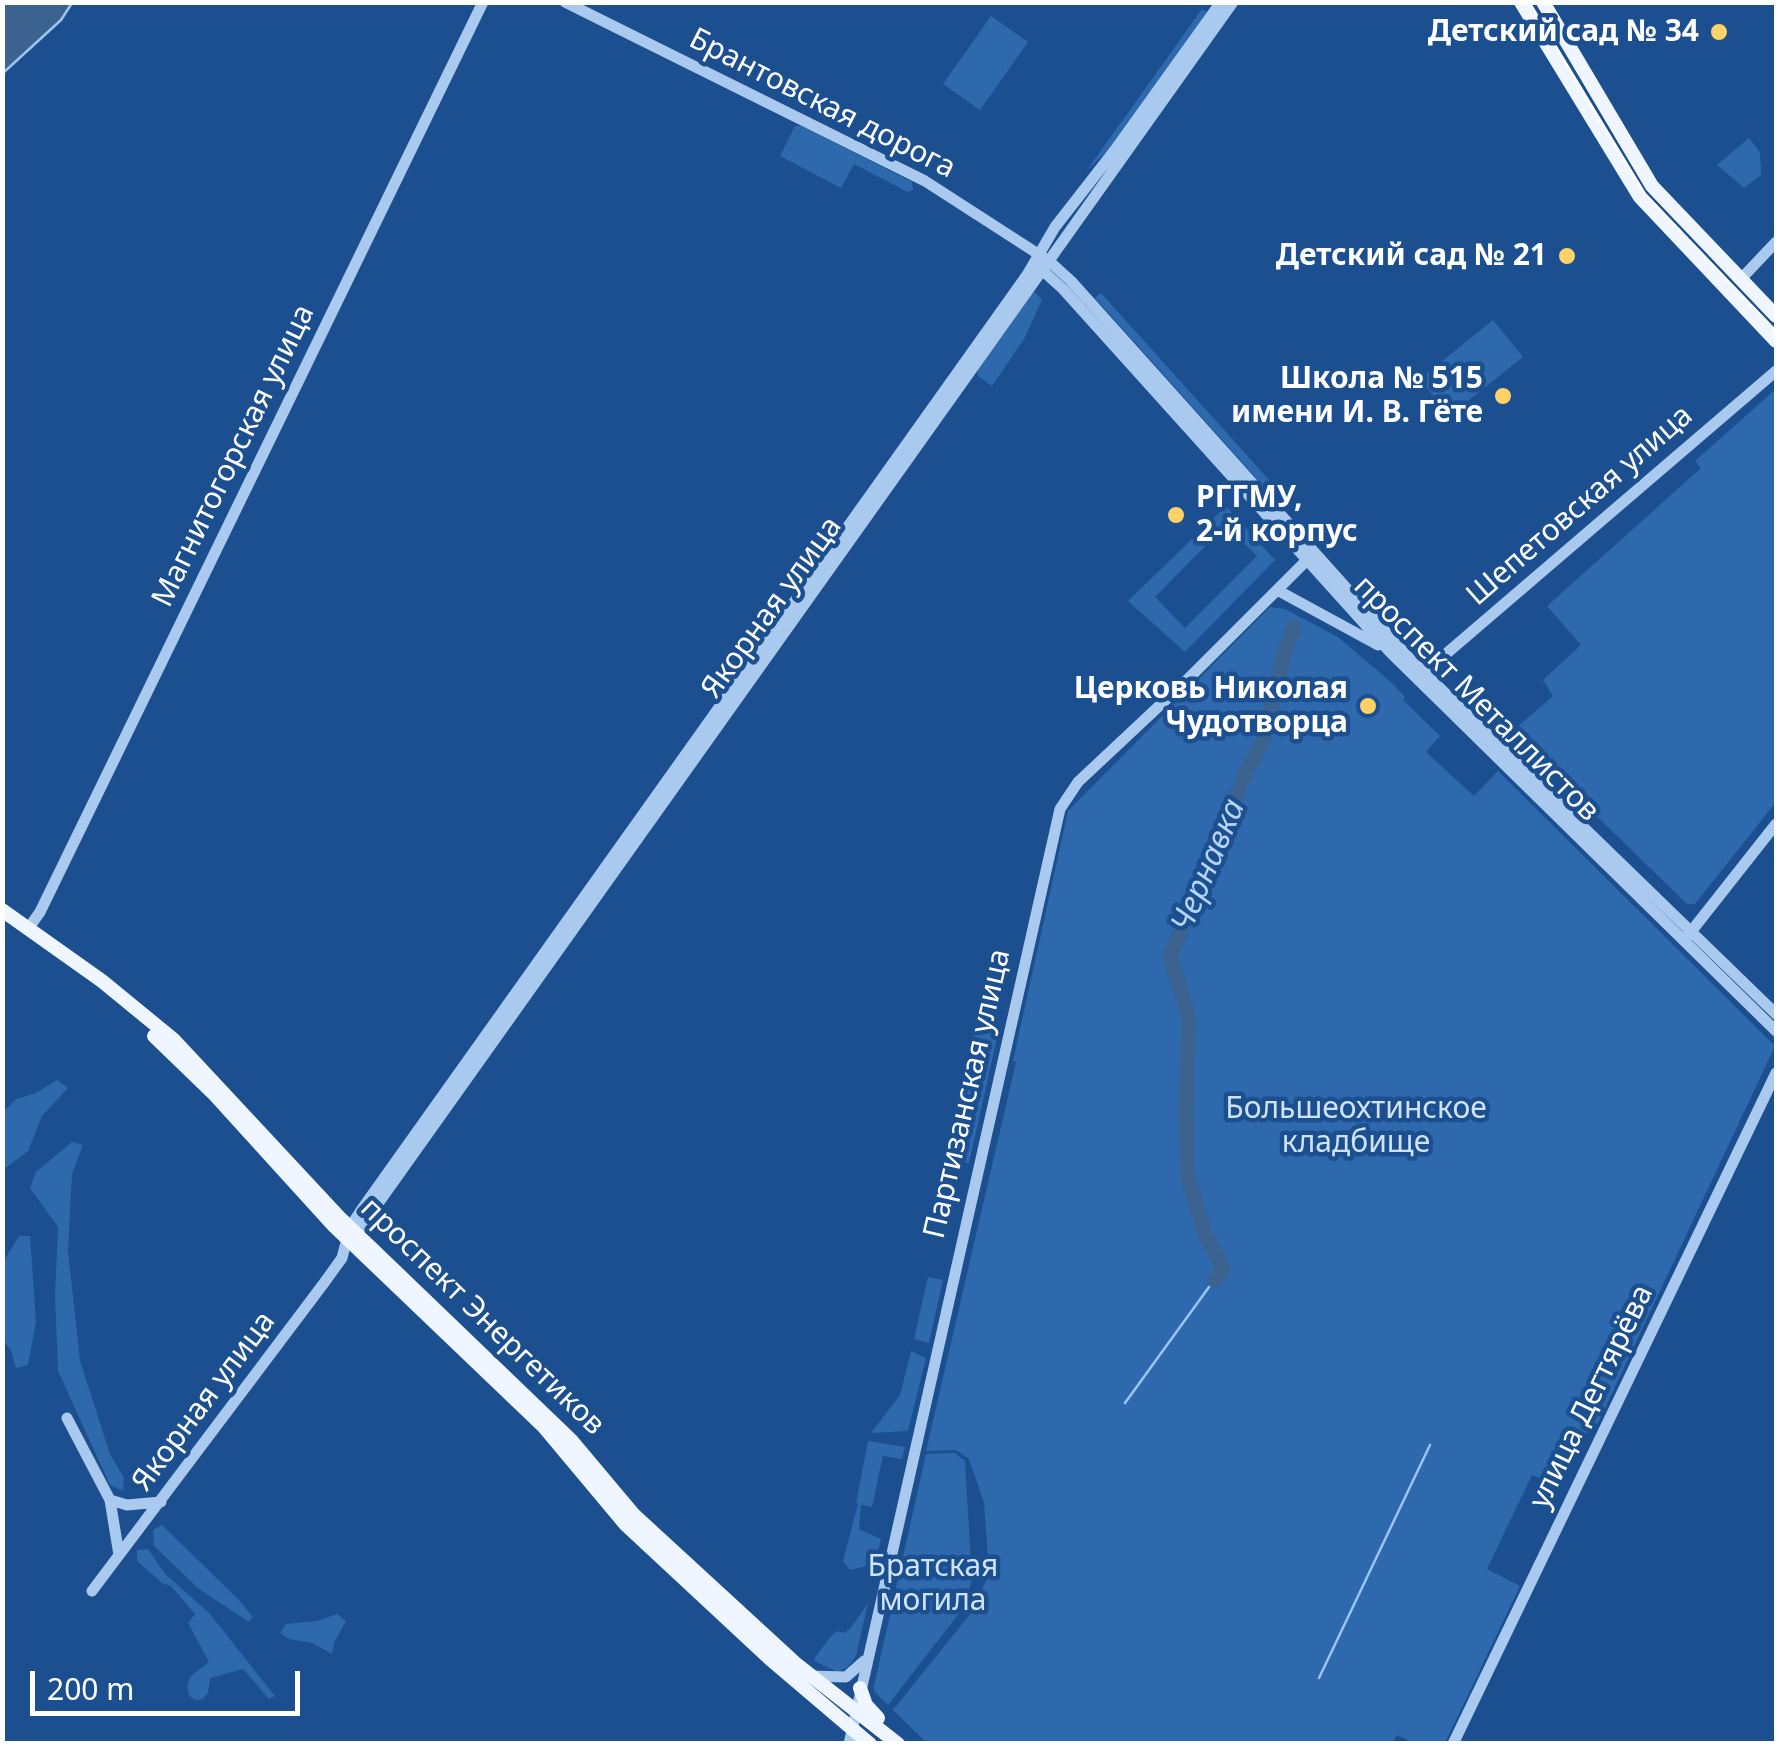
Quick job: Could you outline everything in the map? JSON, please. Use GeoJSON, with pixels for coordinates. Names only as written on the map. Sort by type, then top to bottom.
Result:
{"type":"FeatureCollection","features":[{"type":"Feature","properties":{"kind":"main road"},"geometry":{"type":"LineString","coordinates":[[1522,2],[1640,197],[1776,341]]}},
{"type":"Feature","properties":{"kind":"main road"},"geometry":{"type":"LineString","coordinates":[[1543,2],[1644,173],[1776,316]]}},
{"type":"Feature","properties":{"kind":"main road","name":"проспект Энергетиков"},"geometry":{"type":"LineString","coordinates":[[2,910],[28,930],[44,950],[140,1024],[190,1069],[544,1427],[626,1525],[851,1736],[870,1744]]}},
{"type":"Feature","properties":{"kind":"main road","name":"проспект Энергетиков"},"geometry":{"type":"LineString","coordinates":[[351,1233],[571,1440],[634,1515],[811,1676],[900,1744]]}},
{"type":"Feature","properties":{"kind":"main road"},"geometry":{"type":"LineString","coordinates":[[860,1688],[870,1710],[900,1744]]}},
{"type":"Feature","properties":{"kind":"street","name":"Магнитогорская улица"},"geometry":{"type":"LineString","coordinates":[[28,930],[483,2]]}},
{"type":"Feature","properties":{"kind":"street","name":"Брантовская дорога"},"geometry":{"type":"LineString","coordinates":[[565,2],[925,182],[1043,262]]}},
{"type":"Feature","properties":{"kind":"street","name":"Якорная улица"},"geometry":{"type":"LineString","coordinates":[[1043,262],[1088,182],[1221,2]]}},
{"type":"Feature","properties":{"kind":"street","name":"Якорная улица"},"geometry":{"type":"LineString","coordinates":[[92,1591],[342,1258],[351,1233],[1043,262],[1233,2]]}},
{"type":"Feature","properties":{"kind":"street"},"geometry":{"type":"LineString","coordinates":[[1740,279],[1776,242]]}},
{"type":"Feature","properties":{"kind":"street","name":"проспект Металлистов"},"geometry":{"type":"LineString","coordinates":[[1043,262],[1071,281],[1390,652],[1420,676]]}},
{"type":"Feature","properties":{"kind":"street","name":"Шепетовская улица"},"geometry":{"type":"LineString","coordinates":[[1420,676],[1776,370]]}},
{"type":"Feature","properties":{"kind":"street","name":"проспект Металлистов"},"geometry":{"type":"LineString","coordinates":[[1311,557],[1420,676],[1687,936],[1776,1030]]}},
{"type":"Feature","properties":{"kind":"street","name":"Партизанская улица"},"geometry":{"type":"LineString","coordinates":[[851,1736],[1060,809],[1085,775],[1311,557]]}},
{"type":"Feature","properties":{"kind":"street"},"geometry":{"type":"LineString","coordinates":[[1277,590],[1390,652]]}},
{"type":"Feature","properties":{"kind":"street"},"geometry":{"type":"LineString","coordinates":[[1687,936],[1776,824]]}},
{"type":"Feature","properties":{"kind":"street","name":"проспект Металлистов"},"geometry":{"type":"LineString","coordinates":[[1687,936],[1776,1014]]}},
{"type":"Feature","properties":{"kind":"street","name":"улица Дегтярёва"},"geometry":{"type":"LineString","coordinates":[[1453,1744],[1776,1073]]}},
{"type":"Feature","properties":{"kind":"street"},"geometry":{"type":"LineString","coordinates":[[66,1418],[110,1500],[119,1556]]}},
{"type":"Feature","properties":{"kind":"street"},"geometry":{"type":"LineString","coordinates":[[110,1500],[128,1505],[161,1502]]}},
{"type":"Feature","properties":{"kind":"street"},"geometry":{"type":"LineString","coordinates":[[811,1676],[846,1677],[867,1658]]}},
{"type":"Feature","properties":{"kind":"green space"},"geometry":{"type":"Polygon","coordinates":[[[1202,9],[1207,12],[1111,148],[1087,170],[1202,9]]]}},
{"type":"Feature","properties":{"kind":"green space"},"geometry":{"type":"Polygon","coordinates":[[[991,16],[1028,42],[980,110],[943,84],[991,16]]]}},
{"type":"Feature","properties":{"kind":"green space"},"geometry":{"type":"Polygon","coordinates":[[[795,126],[912,182],[913,190],[908,192],[854,164],[841,188],[780,156],[795,126]]]}},
{"type":"Feature","properties":{"kind":"green space"},"geometry":{"type":"Polygon","coordinates":[[[1749,138],[1760,152],[1761,175],[1744,188],[1717,165],[1749,138]]]}},
{"type":"Feature","properties":{"kind":"green space"},"geometry":{"type":"Polygon","coordinates":[[[1034,291],[1042,300],[1024,339],[992,386],[977,371],[1034,291]]]}},
{"type":"Feature","properties":{"kind":"green space"},"geometry":{"type":"Polygon","coordinates":[[[1101,293],[1288,501],[1282,507],[1095,298],[1101,293]]]}},
{"type":"Feature","properties":{"kind":"green space"},"geometry":{"type":"Polygon","coordinates":[[[1493,320],[1523,357],[1449,416],[1420,379],[1493,320]]]}},
{"type":"Feature","properties":{"kind":"green space"},"geometry":{"type":"Polygon","coordinates":[[[1776,389],[1776,802],[1695,904],[1687,904],[1575,795],[1574,786],[1515,729],[1553,696],[1543,680],[1581,645],[1547,606],[1701,468],[1695,461],[1776,389]]]}},
{"type":"Feature","properties":{"kind":"green space"},"geometry":{"type":"Polygon","coordinates":[[[1226,506],[1275,560],[1185,652],[1128,601],[1226,506]],[[1226,525],[1155,597],[1185,628],[1257,556],[1226,525]]]}},
{"type":"Feature","properties":{"kind":"green space","name":"Большеохтинское кладбище"},"geometry":{"type":"Polygon","coordinates":[[[1270,607],[1285,609],[1338,637],[1392,683],[1405,697],[1403,700],[1440,736],[1426,752],[1474,796],[1498,771],[1775,1046],[1599,1421],[1542,1479],[1532,1475],[1487,1569],[1520,1586],[1445,1743],[1414,1743],[1397,1735],[1392,1744],[927,1743],[893,1710],[971,1613],[986,1581],[988,1559],[984,1503],[969,1459],[956,1450],[926,1451],[1016,1062],[1013,1061],[1068,811],[1270,607]]]}},
{"type":"Feature","properties":{"kind":"green space"},"geometry":{"type":"Polygon","coordinates":[[[976,1024],[999,1029],[969,1163],[949,1159],[972,1076],[980,1077],[984,1056],[968,1052],[976,1024]]]}},
{"type":"Feature","properties":{"kind":"green space"},"geometry":{"type":"Polygon","coordinates":[[[57,1080],[68,1088],[42,1116],[28,1151],[3,1170],[3,1112],[16,1099],[57,1080]]]}},
{"type":"Feature","properties":{"kind":"green space"},"geometry":{"type":"Polygon","coordinates":[[[72,1142],[83,1145],[72,1174],[68,1251],[80,1361],[110,1454],[124,1478],[123,1491],[110,1485],[58,1371],[58,1227],[30,1188],[36,1172],[72,1142]]]}},
{"type":"Feature","properties":{"kind":"green space"},"geometry":{"type":"Polygon","coordinates":[[[19,1236],[30,1236],[36,1322],[28,1365],[16,1368],[11,1350],[3,1340],[2,1264],[19,1236]]]}},
{"type":"Feature","properties":{"kind":"green space"},"geometry":{"type":"Polygon","coordinates":[[[928,1277],[943,1280],[929,1343],[914,1339],[928,1277]]]}},
{"type":"Feature","properties":{"kind":"green space"},"geometry":{"type":"Polygon","coordinates":[[[911,1351],[926,1358],[908,1431],[871,1433],[900,1395],[911,1351]]]}},
{"type":"Feature","properties":{"kind":"green space"},"geometry":{"type":"Polygon","coordinates":[[[868,1441],[905,1447],[902,1459],[883,1456],[872,1507],[861,1505],[859,1529],[881,1539],[875,1564],[850,1570],[843,1561],[858,1504],[868,1441]]]}},
{"type":"Feature","properties":{"kind":"green space","name":"Братская могила"},"geometry":{"type":"Polygon","coordinates":[[[955,1453],[965,1461],[972,1579],[964,1607],[888,1705],[874,1686],[926,1454],[955,1453]]]}},
{"type":"Feature","properties":{"kind":"green space"},"geometry":{"type":"Polygon","coordinates":[[[162,1525],[239,1600],[253,1617],[249,1622],[199,1589],[154,1546],[153,1530],[162,1525]]]}},
{"type":"Feature","properties":{"kind":"green space"},"geometry":{"type":"Polygon","coordinates":[[[148,1549],[165,1574],[209,1613],[275,1696],[269,1699],[243,1669],[210,1678],[203,1699],[189,1696],[187,1685],[191,1676],[209,1662],[188,1623],[195,1614],[171,1586],[137,1561],[137,1550],[148,1549]]]}},
{"type":"Feature","properties":{"kind":"green space"},"geometry":{"type":"Polygon","coordinates":[[[868,1603],[856,1656],[848,1667],[838,1672],[816,1662],[814,1659],[827,1641],[836,1631],[844,1633],[850,1629],[868,1603]]]}},
{"type":"Feature","properties":{"kind":"green space"},"geometry":{"type":"Polygon","coordinates":[[[337,1614],[346,1621],[332,1654],[280,1633],[286,1624],[317,1621],[337,1614]]]}},
{"type":"Feature","properties":{"kind":"shaded area"},"geometry":{"type":"Polygon","coordinates":[[[3,2],[72,3],[61,20],[3,73],[3,2]]]}},
{"type":"Feature","properties":{"kind":"waterway","name":"Чернавка"},"geometry":{"type":"LineString","coordinates":[[1215,1280],[1223,1268],[1205,1234],[1188,1178],[1189,1018],[1170,957],[1245,774],[1264,739],[1283,656],[1294,627]]}},
{"type":"Feature","properties":{"kind":"waterway"},"geometry":{"type":"LineString","coordinates":[[1125,1403],[1209,1287]]}},
{"type":"Feature","properties":{"kind":"waterway"},"geometry":{"type":"LineString","coordinates":[[1319,1678],[1430,1445]]}},
{"type":"Feature","properties":{"kind":"tram line"},"geometry":{"type":"LineString","coordinates":[[1529,2],[1644,193],[1776,331]]}},
{"type":"Feature","properties":{"kind":"place","name":"Детский сад № 34"},"geometry":{"type":"Point","coordinates":[1719,32]}},
{"type":"Feature","properties":{"kind":"place","name":"Детский сад № 21"},"geometry":{"type":"Point","coordinates":[1567,256]}},
{"type":"Feature","properties":{"kind":"place","name":"Школа № 515 имени И. В. Гёте"},"geometry":{"type":"Point","coordinates":[1503,396]}},
{"type":"Feature","properties":{"kind":"place","name":"РГГМУ, 2-й корпус"},"geometry":{"type":"Point","coordinates":[1176,515]}},
{"type":"Feature","properties":{"kind":"place","name":"Церковь Николая Чудотворца"},"geometry":{"type":"Point","coordinates":[1368,706]}}]}
